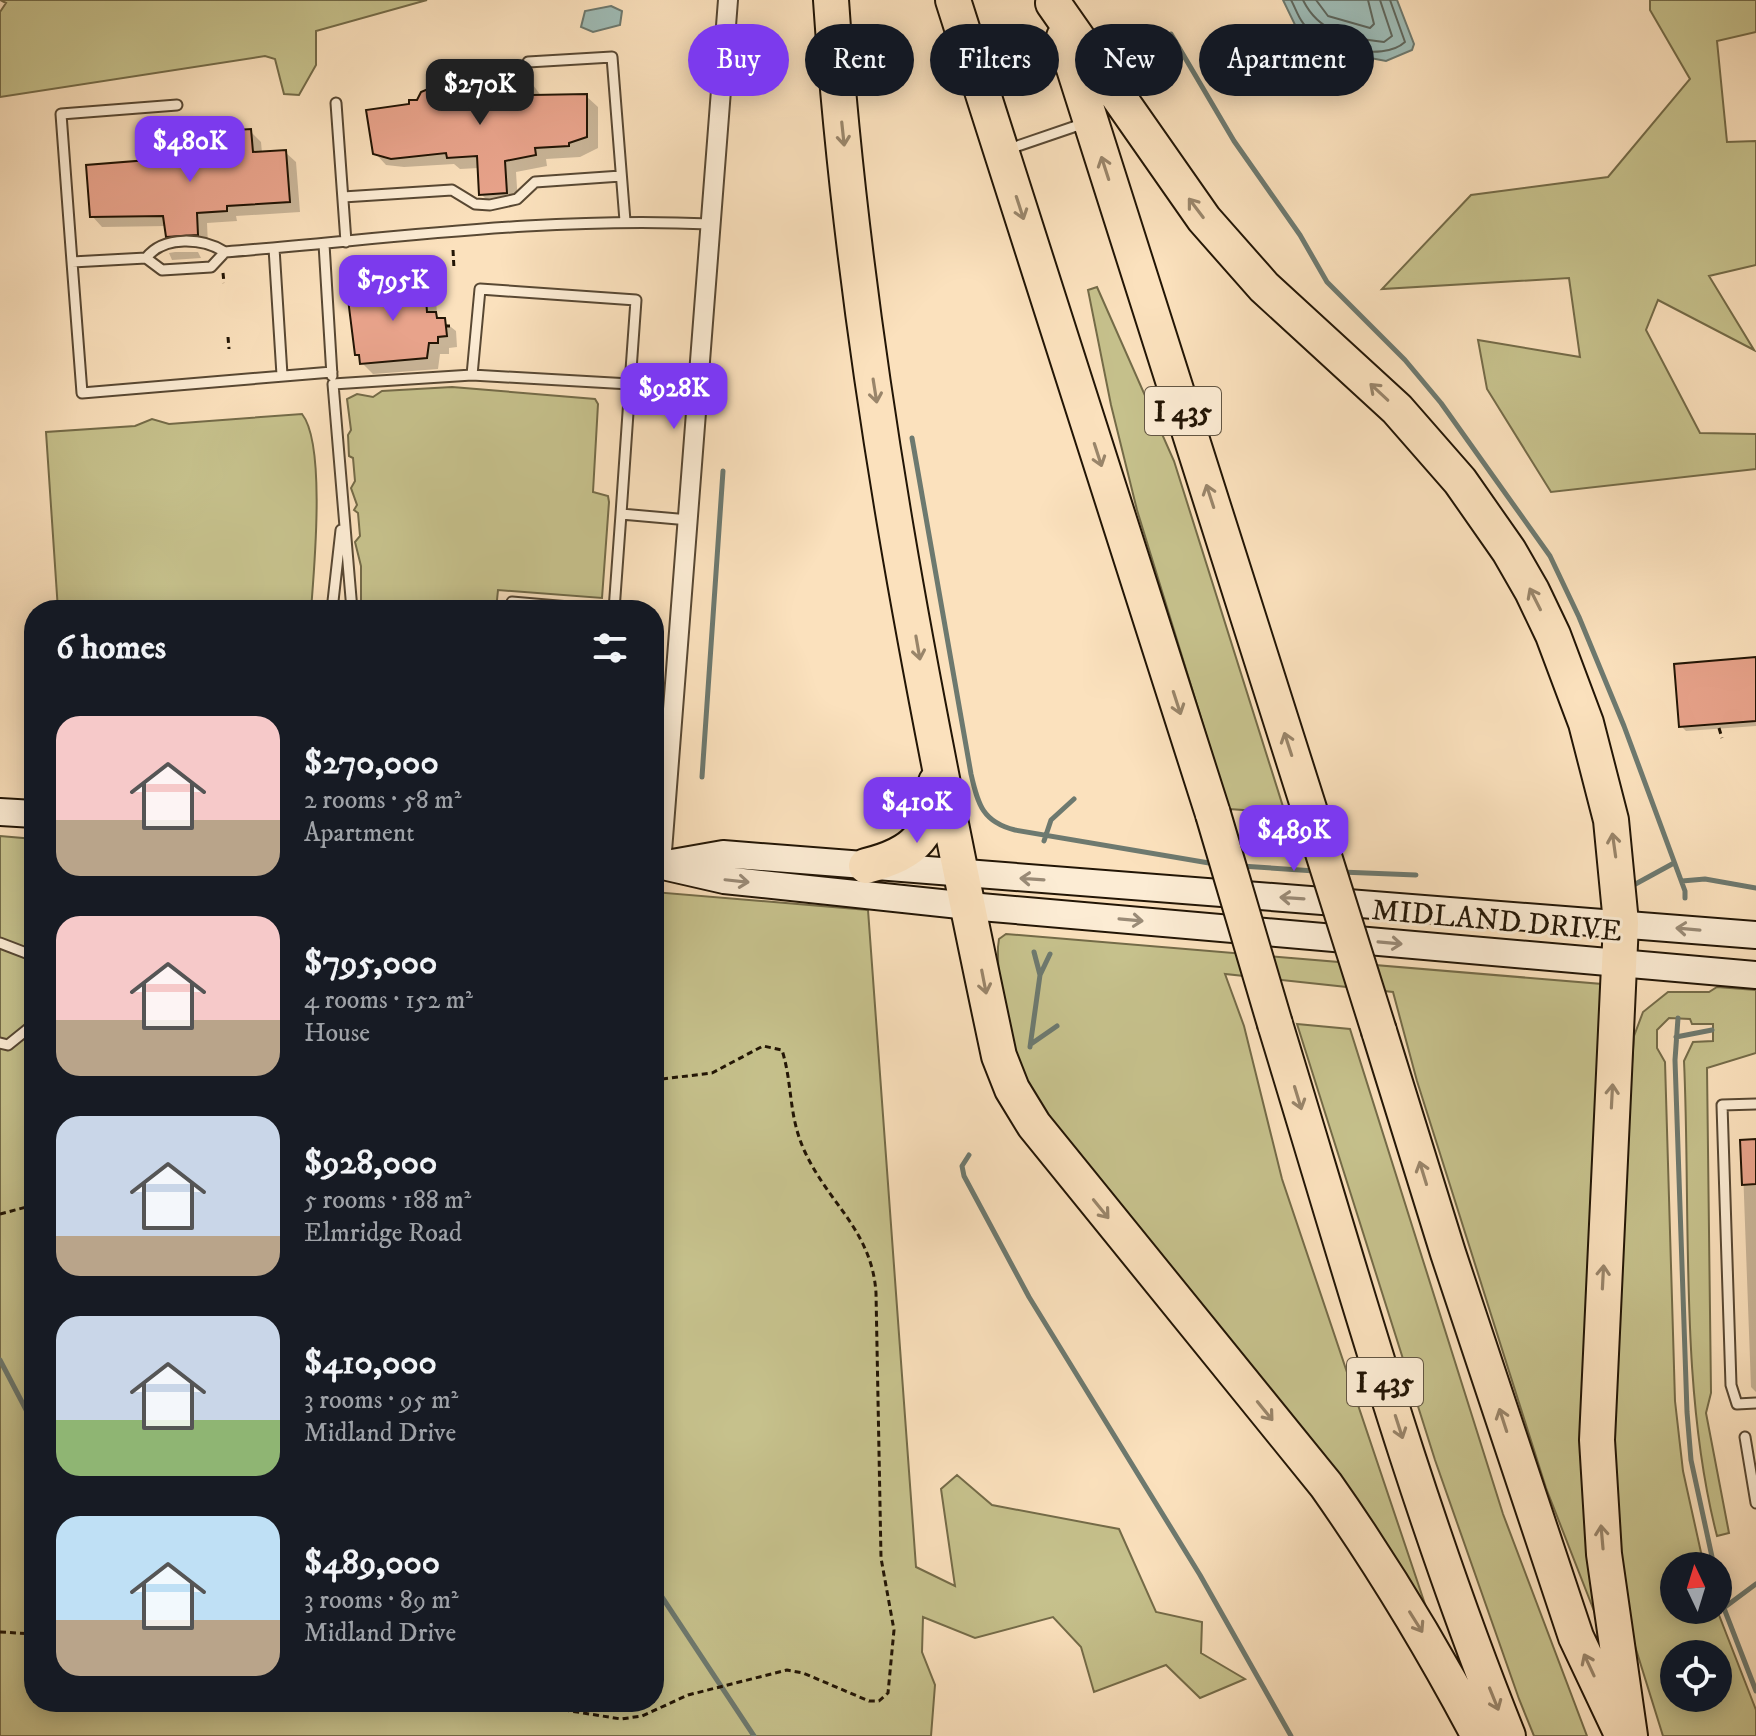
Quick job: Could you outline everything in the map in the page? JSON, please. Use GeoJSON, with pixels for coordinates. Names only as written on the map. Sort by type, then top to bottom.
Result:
{"type":"FeatureCollection","features":[{"type":"Feature","properties":{"kind":"highway"},"geometry":{"type":"LineString","coordinates":[[831,0],[844,148],[873,377],[938,762],[999,1056],[1012,1089],[1034,1125],[1326,1485],[1437,1655],[1479,1736]]}},
{"type":"Feature","properties":{"kind":"highway","name":"I 435"},"geometry":{"type":"LineString","coordinates":[[953,0],[1213,814],[1402,1434],[1465,1624],[1508,1736]]}},
{"type":"Feature","properties":{"kind":"highway"},"geometry":{"type":"LineString","coordinates":[[1052,2],[1204,219],[1264,287],[1405,418],[1460,481],[1509,551],[1553,635],[1586,723],[1611,820],[1621,923],[1597,1440],[1604,1554],[1630,1736]]}},
{"type":"Feature","properties":{"kind":"highway","name":"I 435"},"geometry":{"type":"LineString","coordinates":[[1052,2],[1556,1581],[1576,1637],[1622,1736]]}},
{"type":"Feature","properties":{"kind":"highway"},"geometry":{"type":"LineString","coordinates":[[866,866],[906,851],[926,831],[934,808],[938,762]]}},
{"type":"Feature","properties":{"kind":"main road"},"geometry":{"type":"LineString","coordinates":[[0,812],[24,813]]}},
{"type":"Feature","properties":{"kind":"main road","name":"MIDLAND DRIVE"},"geometry":{"type":"LineString","coordinates":[[664,863],[723,854],[866,866],[966,890],[1621,963],[1756,975]]}},
{"type":"Feature","properties":{"kind":"main road","name":"MIDLAND DRIVE"},"geometry":{"type":"LineString","coordinates":[[664,866],[724,880],[1621,923],[1756,935]]}},
{"type":"Feature","properties":{"kind":"street"},"geometry":{"type":"LineString","coordinates":[[664,789],[689,520],[728,0]]}},
{"type":"Feature","properties":{"kind":"lane"},"geometry":{"type":"LineString","coordinates":[[528,62],[612,57],[625,221]]}},
{"type":"Feature","properties":{"kind":"lane"},"geometry":{"type":"LineString","coordinates":[[336,103],[346,242]]}},
{"type":"Feature","properties":{"kind":"lane"},"geometry":{"type":"LineString","coordinates":[[177,105],[61,114],[82,393],[332,372]]}},
{"type":"Feature","properties":{"kind":"lane"},"geometry":{"type":"LineString","coordinates":[[1002,151],[1090,121]]}},
{"type":"Feature","properties":{"kind":"lane"},"geometry":{"type":"LineString","coordinates":[[343,197],[452,190],[475,204],[490,205],[517,199],[535,182],[621,176]]}},
{"type":"Feature","properties":{"kind":"lane"},"geometry":{"type":"LineString","coordinates":[[72,262],[146,258],[164,244],[201,242],[225,252],[625,221],[710,224]]}},
{"type":"Feature","properties":{"kind":"lane"},"geometry":{"type":"LineString","coordinates":[[324,244],[351,600]]}},
{"type":"Feature","properties":{"kind":"lane"},"geometry":{"type":"LineString","coordinates":[[274,248],[282,375]]}},
{"type":"Feature","properties":{"kind":"lane"},"geometry":{"type":"LineString","coordinates":[[146,258],[162,270],[211,267],[225,252]]}},
{"type":"Feature","properties":{"kind":"lane"},"geometry":{"type":"LineString","coordinates":[[472,375],[480,289],[636,300],[615,600]]}},
{"type":"Feature","properties":{"kind":"lane"},"geometry":{"type":"LineString","coordinates":[[333,384],[472,375],[630,384]]}},
{"type":"Feature","properties":{"kind":"lane"},"geometry":{"type":"LineString","coordinates":[[621,514],[689,520]]}},
{"type":"Feature","properties":{"kind":"lane"},"geometry":{"type":"LineString","coordinates":[[333,600],[343,515]]}},
{"type":"Feature","properties":{"kind":"lane"},"geometry":{"type":"LineString","coordinates":[[0,943],[24,952]]}},
{"type":"Feature","properties":{"kind":"lane"},"geometry":{"type":"LineString","coordinates":[[0,1043],[8,1045],[24,1032]]}},
{"type":"Feature","properties":{"kind":"lane"},"geometry":{"type":"LineString","coordinates":[[1756,1104],[1722,1105],[1731,1385],[1737,1404],[1756,1403]]}},
{"type":"Feature","properties":{"kind":"lane"},"geometry":{"type":"LineString","coordinates":[[1745,1437],[1756,1503]]}},
{"type":"Feature","properties":{"kind":"path"},"geometry":{"type":"LineString","coordinates":[[453,250],[454,269]]}},
{"type":"Feature","properties":{"kind":"path"},"geometry":{"type":"LineString","coordinates":[[223,273],[224,283]]}},
{"type":"Feature","properties":{"kind":"path"},"geometry":{"type":"LineString","coordinates":[[228,337],[229,349]]}},
{"type":"Feature","properties":{"kind":"path"},"geometry":{"type":"LineString","coordinates":[[1719,728],[1722,738]]}},
{"type":"Feature","properties":{"kind":"path"},"geometry":{"type":"LineString","coordinates":[[664,1079],[712,1073],[763,1046],[782,1050],[792,1122],[821,1182],[860,1233],[875,1279],[881,1558],[894,1630],[888,1693],[879,1701],[869,1701],[803,1673],[787,1670],[688,1695],[664,1706]]}},
{"type":"Feature","properties":{"kind":"path"},"geometry":{"type":"LineString","coordinates":[[0,1214],[24,1208]]}},
{"type":"Feature","properties":{"kind":"path"},"geometry":{"type":"LineString","coordinates":[[0,1632],[24,1633]]}},
{"type":"Feature","properties":{"kind":"path"},"geometry":{"type":"LineString","coordinates":[[577,1712],[621,1719],[651,1712]]}},
{"type":"Feature","properties":{"kind":"shaded area"},"geometry":{"type":"Polygon","coordinates":[[[0,0],[427,0],[316,31],[316,65],[299,95],[284,94],[275,59],[265,56],[0,97],[0,12],[6,3],[0,0]]]}},
{"type":"Feature","properties":{"kind":"shaded area"},"geometry":{"type":"Polygon","coordinates":[[[1650,0],[1756,0],[1756,32],[1717,41],[1727,142],[1756,141],[1756,265],[1709,276],[1754,350],[1658,300],[1646,330],[1700,433],[1756,434],[1756,469],[1551,492],[1487,389],[1478,340],[1580,357],[1569,278],[1382,289],[1471,195],[1608,177],[1690,79],[1650,10],[1650,0]]]}},
{"type":"Feature","properties":{"kind":"shaded area"},"geometry":{"type":"Polygon","coordinates":[[[1097,287],[1174,461],[1285,813],[1229,809],[1137,510],[1111,405],[1088,290],[1097,287]]]}},
{"type":"Feature","properties":{"kind":"shaded area"},"geometry":{"type":"Polygon","coordinates":[[[452,387],[595,399],[598,404],[593,492],[608,496],[609,502],[602,598],[498,590],[497,600],[361,600],[361,566],[355,542],[360,536],[358,513],[354,510],[357,505],[351,488],[355,481],[353,458],[349,456],[348,435],[351,430],[347,399],[357,394],[373,397],[382,391],[452,387]]]}},
{"type":"Feature","properties":{"kind":"shaded area"},"geometry":{"type":"Polygon","coordinates":[[[302,414],[314,452],[316,479],[312,600],[57,600],[46,432],[135,426],[152,419],[169,424],[302,414]]]}},
{"type":"Feature","properties":{"kind":"shaded area"},"geometry":{"type":"Polygon","coordinates":[[[0,836],[24,838],[24,1712],[664,1712],[664,893],[868,910],[916,1567],[955,1586],[941,1489],[957,1475],[992,1505],[1119,1529],[1156,1612],[1202,1622],[1201,1653],[1245,1679],[1200,1698],[1166,1665],[1094,1692],[1081,1647],[1053,1617],[975,1638],[923,1617],[922,1652],[935,1685],[931,1736],[0,1736],[0,836]]]}},
{"type":"Feature","properties":{"kind":"shaded area"},"geometry":{"type":"Polygon","coordinates":[[[1006,934],[1602,984],[1584,1370],[1596,1616],[1546,1488],[1417,1081],[1393,992],[1225,974],[1244,1026],[1282,1179],[1431,1622],[1038,1108],[1013,1050],[1003,1011],[998,947],[999,939],[1006,934]]]}},
{"type":"Feature","properties":{"kind":"shaded area"},"geometry":{"type":"Polygon","coordinates":[[[1717,987],[1756,990],[1756,1053],[1707,1068],[1711,1393],[1706,1413],[1729,1533],[1717,1536],[1705,1480],[1692,1362],[1684,1061],[1693,1042],[1713,1041],[1713,1024],[1692,1024],[1690,1019],[1669,1018],[1657,1030],[1657,1048],[1665,1062],[1675,1401],[1683,1471],[1701,1552],[1660,1552],[1660,1624],[1722,1624],[1729,1640],[1660,1640],[1660,1712],[1732,1712],[1732,1648],[1756,1710],[1756,1736],[1663,1736],[1630,1630],[1612,1502],[1623,1187],[1634,1036],[1643,1012],[1668,992],[1709,992],[1717,987]]]}},
{"type":"Feature","properties":{"kind":"shaded area"},"geometry":{"type":"Polygon","coordinates":[[[1297,1024],[1350,1029],[1503,1514],[1587,1736],[1534,1736],[1435,1460],[1297,1024]]]}},
{"type":"Feature","properties":{"kind":"water"},"geometry":{"type":"Polygon","coordinates":[[[1283,0],[1397,0],[1414,44],[1412,50],[1386,61],[1374,59],[1374,24],[1295,24],[1283,0]]]}},
{"type":"Feature","properties":{"kind":"water"},"geometry":{"type":"Polygon","coordinates":[[[611,6],[622,11],[620,25],[593,32],[581,27],[585,11],[611,6]]]}},
{"type":"Feature","properties":{"kind":"building"},"geometry":{"type":"Polygon","coordinates":[[[531,79],[532,95],[587,94],[587,137],[569,143],[569,146],[535,148],[536,155],[505,161],[507,193],[479,195],[477,156],[447,158],[446,153],[391,159],[373,154],[366,110],[409,104],[409,100],[417,100],[421,92],[428,89],[444,92],[497,89],[496,82],[531,79]]]}},
{"type":"Feature","properties":{"kind":"building"},"geometry":{"type":"Polygon","coordinates":[[[251,129],[253,152],[286,150],[290,202],[227,206],[227,211],[197,213],[198,235],[166,237],[163,216],[90,217],[86,165],[211,155],[210,145],[220,144],[220,131],[251,129]]]}},
{"type":"Feature","properties":{"kind":"building"},"geometry":{"type":"Polygon","coordinates":[[[384,277],[385,287],[425,284],[427,312],[436,312],[437,318],[445,318],[447,336],[438,337],[438,343],[429,343],[427,358],[360,364],[359,355],[355,355],[348,299],[365,298],[365,278],[384,277]]]}},
{"type":"Feature","properties":{"kind":"building"},"geometry":{"type":"Polygon","coordinates":[[[1756,657],[1756,721],[1679,727],[1674,664],[1756,657]]]}},
{"type":"Feature","properties":{"kind":"building"},"geometry":{"type":"Polygon","coordinates":[[[1756,1139],[1756,1184],[1742,1185],[1740,1140],[1756,1139]]]}},
{"type":"Feature","properties":{"kind":"waterway"},"geometry":{"type":"LineString","coordinates":[[1183,54],[1234,141],[1300,235],[1327,282],[1405,360],[1441,403],[1550,556],[1624,726],[1685,898]]}},
{"type":"Feature","properties":{"kind":"waterway"},"geometry":{"type":"LineString","coordinates":[[912,438],[971,774],[984,811],[1004,827],[1015,830],[1215,864]]}},
{"type":"Feature","properties":{"kind":"waterway"},"geometry":{"type":"LineString","coordinates":[[702,777],[723,471]]}},
{"type":"Feature","properties":{"kind":"waterway"},"geometry":{"type":"LineString","coordinates":[[1044,841],[1051,820],[1074,799]]}},
{"type":"Feature","properties":{"kind":"waterway"},"geometry":{"type":"LineString","coordinates":[[1630,887],[1674,863]]}},
{"type":"Feature","properties":{"kind":"waterway"},"geometry":{"type":"LineString","coordinates":[[1241,866],[1315,871]]}},
{"type":"Feature","properties":{"kind":"waterway"},"geometry":{"type":"LineString","coordinates":[[1341,872],[1416,875]]}},
{"type":"Feature","properties":{"kind":"waterway"},"geometry":{"type":"LineString","coordinates":[[1682,881],[1705,879],[1756,888]]}},
{"type":"Feature","properties":{"kind":"waterway"},"geometry":{"type":"LineString","coordinates":[[1030,1047],[1040,975],[1034,952]]}},
{"type":"Feature","properties":{"kind":"waterway"},"geometry":{"type":"LineString","coordinates":[[1040,975],[1050,954]]}},
{"type":"Feature","properties":{"kind":"waterway"},"geometry":{"type":"LineString","coordinates":[[1678,1018],[1675,1060],[1687,1412],[1691,1460],[1711,1552]]}},
{"type":"Feature","properties":{"kind":"waterway"},"geometry":{"type":"LineString","coordinates":[[1031,1044],[1057,1026]]}},
{"type":"Feature","properties":{"kind":"waterway"},"geometry":{"type":"LineString","coordinates":[[1676,1037],[1712,1030]]}},
{"type":"Feature","properties":{"kind":"waterway"},"geometry":{"type":"LineString","coordinates":[[969,1155],[962,1166],[964,1176],[1029,1297],[1200,1575],[1291,1736]]}},
{"type":"Feature","properties":{"kind":"waterway"},"geometry":{"type":"LineString","coordinates":[[0,1360],[24,1406]]}},
{"type":"Feature","properties":{"kind":"waterway"},"geometry":{"type":"LineString","coordinates":[[1732,1602],[1756,1584]]}},
{"type":"Feature","properties":{"kind":"waterway"},"geometry":{"type":"LineString","coordinates":[[664,1600],[754,1736]]}},
{"type":"Feature","properties":{"kind":"waterway"},"geometry":{"type":"LineString","coordinates":[[1730,1624],[1756,1691]]}}]}
